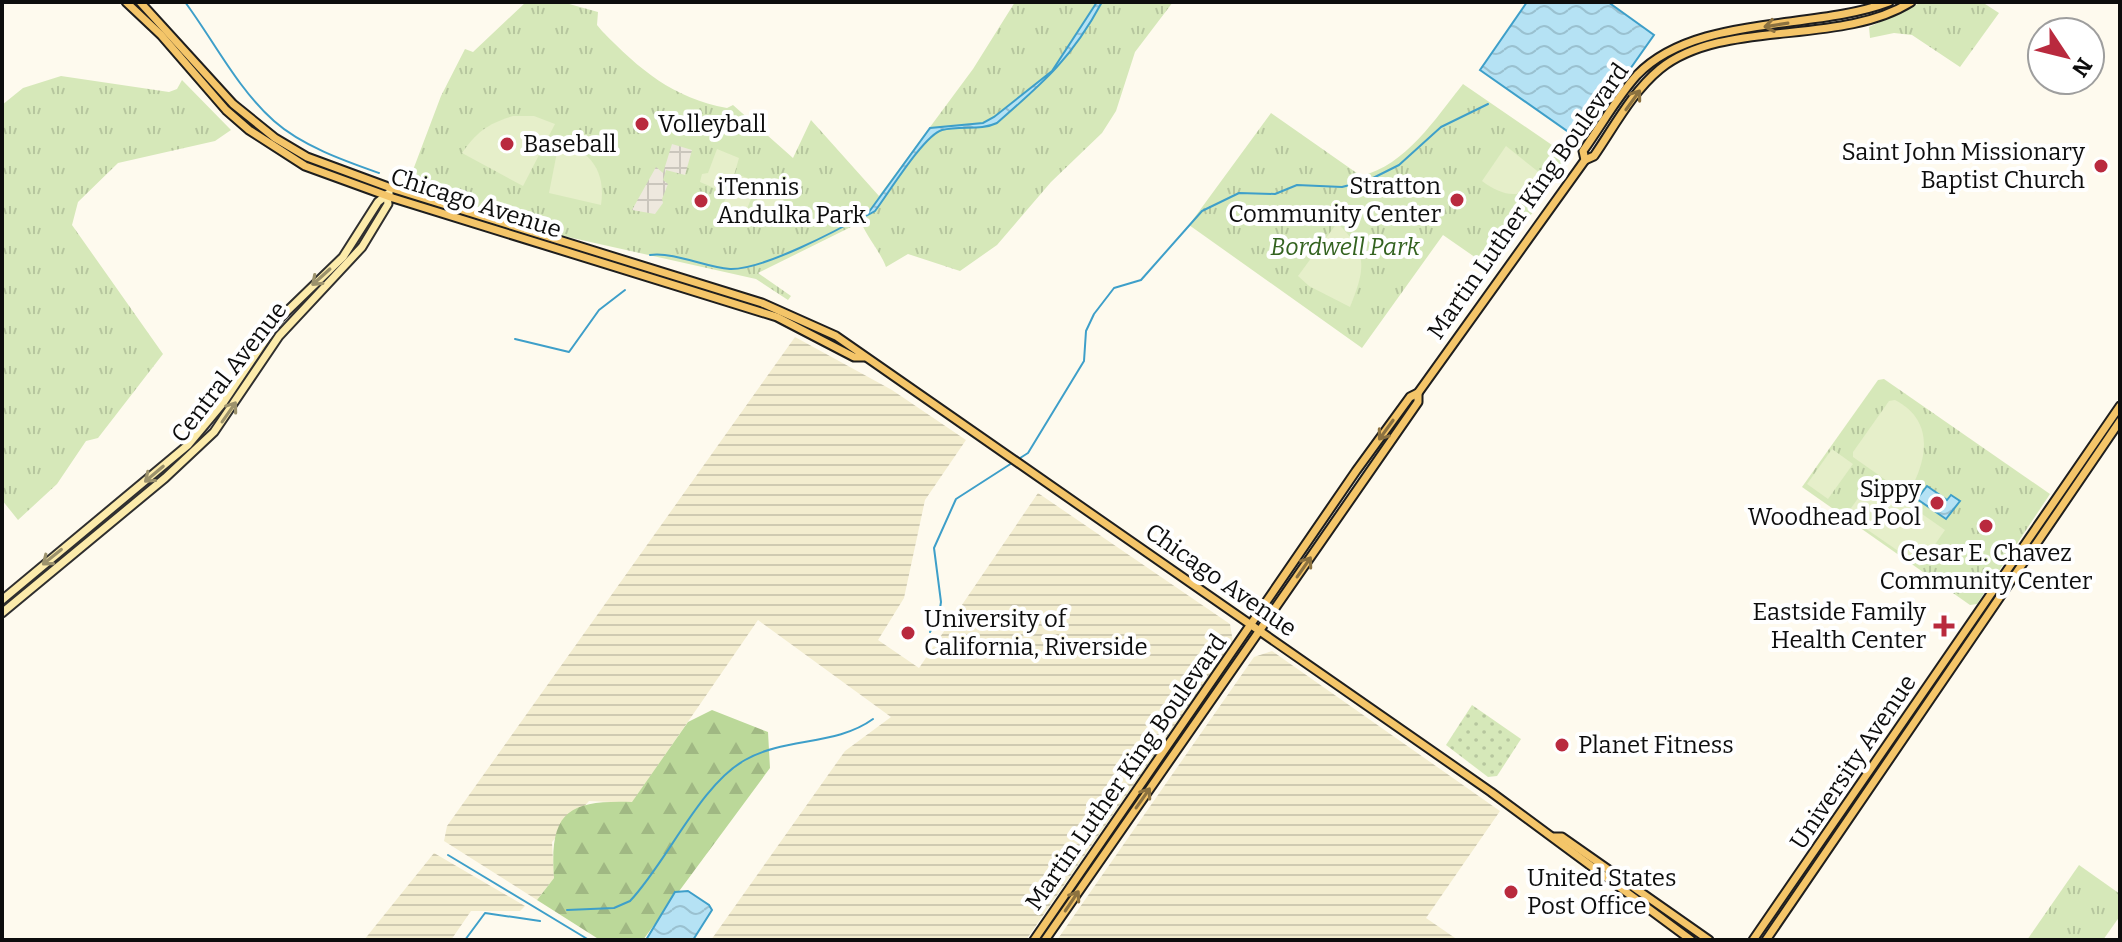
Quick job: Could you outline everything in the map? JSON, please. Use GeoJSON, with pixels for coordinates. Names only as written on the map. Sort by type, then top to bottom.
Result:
{"type":"FeatureCollection","features":[{"type":"Feature","properties":{"kind":"main road","name":"Chicago Avenue"},"geometry":{"type":"LineString","coordinates":[[126,2],[145,18],[204,86],[249,130],[305,166],[779,309],[860,350],[864,357],[1554,837],[1562,837],[1709,940]]}},
{"type":"Feature","properties":{"kind":"main road","name":"Chicago Avenue"},"geometry":{"type":"LineString","coordinates":[[140,2],[233,104],[275,138],[332,168],[389,192],[789,321],[854,357],[864,357]]}},
{"type":"Feature","properties":{"kind":"main road","name":"Martin Luther King Boulevard"},"geometry":{"type":"LineString","coordinates":[[1034,940],[1410,397],[1418,393],[1585,160],[1584,150],[1634,79],[1682,44],[1853,13],[1889,2]]}},
{"type":"Feature","properties":{"kind":"main road"},"geometry":{"type":"LineString","coordinates":[[1585,160],[1594,156],[1649,80],[1674,59],[1714,45],[1879,17],[1911,2]]}},
{"type":"Feature","properties":{"kind":"main road","name":"Central Avenue"},"geometry":{"type":"LineString","coordinates":[[2,600],[188,445],[223,403],[280,318],[343,257],[378,202],[389,192]]}},
{"type":"Feature","properties":{"kind":"main road","name":"Central Avenue"},"geometry":{"type":"LineString","coordinates":[[2,613],[165,478],[214,432],[279,336],[362,247],[388,204],[389,192]]}},
{"type":"Feature","properties":{"kind":"main road"},"geometry":{"type":"LineString","coordinates":[[779,309],[789,321],[796,319],[825,330]]}},
{"type":"Feature","properties":{"kind":"main road","name":"Martin Luther King Boulevard"},"geometry":{"type":"LineString","coordinates":[[1045,940],[1418,402],[1418,393]]}},
{"type":"Feature","properties":{"kind":"main road","name":"University Avenue"},"geometry":{"type":"LineString","coordinates":[[1766,940],[2102,447],[2120,406]]}},
{"type":"Feature","properties":{"kind":"main road","name":"University Avenue"},"geometry":{"type":"LineString","coordinates":[[1753,940],[2117,418]]}},
{"type":"Feature","properties":{"kind":"main road"},"geometry":{"type":"LineString","coordinates":[[1835,837],[1851,809],[1849,803]]}},
{"type":"Feature","properties":{"kind":"main road","name":"Chicago Avenue"},"geometry":{"type":"LineString","coordinates":[[1554,837],[1556,843],[1691,940]]}},
{"type":"Feature","properties":{"kind":"shaded area"},"geometry":{"type":"Polygon","coordinates":[[[672,144],[692,150],[685,175],[666,170],[663,180],[668,184],[663,203],[655,214],[632,210],[656,167],[663,173],[672,144]]]}},
{"type":"Feature","properties":{"kind":"shaded area","name":"University of California, Riverside"},"geometry":{"type":"Polygon","coordinates":[[[795,337],[892,390],[966,440],[925,500],[904,598],[878,640],[919,668],[1038,493],[1230,624],[1233,642],[1026,940],[711,940],[845,751],[891,717],[758,620],[632,803],[589,801],[552,842],[554,878],[537,900],[444,841],[447,826],[795,337]]]}},
{"type":"Feature","properties":{"kind":"shaded area"},"geometry":{"type":"Polygon","coordinates":[[[1272,651],[1500,811],[1426,918],[1458,940],[1057,940],[1254,657],[1272,651]]]}},
{"type":"Feature","properties":{"kind":"shaded area"},"geometry":{"type":"Polygon","coordinates":[[[434,853],[525,906],[520,911],[471,911],[451,940],[364,940],[434,853]]]}},
{"type":"Feature","properties":{"kind":"green space"},"geometry":{"type":"Polygon","coordinates":[[[526,2],[562,2],[598,12],[597,25],[644,70],[690,97],[727,108],[733,105],[793,158],[811,120],[879,196],[973,69],[1015,2],[1173,2],[1135,52],[1116,111],[1102,133],[1051,182],[997,245],[960,271],[908,254],[886,267],[861,222],[758,273],[791,296],[788,300],[756,279],[559,235],[414,186],[410,178],[441,96],[465,49],[473,52],[526,2]]]}},
{"type":"Feature","properties":{"kind":"green space"},"geometry":{"type":"Polygon","coordinates":[[[1922,2],[1982,2],[1999,13],[1960,67],[1912,35],[1894,33],[1870,38],[1869,27],[1922,2]]]}},
{"type":"Feature","properties":{"kind":"green space"},"geometry":{"type":"Polygon","coordinates":[[[61,76],[169,92],[177,89],[182,80],[231,130],[215,141],[118,163],[78,202],[72,225],[163,354],[98,438],[86,441],[57,484],[18,520],[2,500],[2,105],[23,88],[61,76]]]}},
{"type":"Feature","properties":{"kind":"green space","name":"Bordwell Park"},"geometry":{"type":"Polygon","coordinates":[[[1463,84],[1568,156],[1569,162],[1492,269],[1443,235],[1362,348],[1189,225],[1271,113],[1361,176],[1392,162],[1406,151],[1463,84]]]}},
{"type":"Feature","properties":{"kind":"green space","name":"Baseball"},"geometry":{"type":"Polygon","coordinates":[[[513,116],[534,116],[555,124],[523,186],[462,153],[484,129],[513,116]]]}},
{"type":"Feature","properties":{"kind":"green space","name":"Baseball"},"geometry":{"type":"Polygon","coordinates":[[[559,142],[580,151],[594,164],[601,182],[601,205],[549,193],[559,142]]]}},
{"type":"Feature","properties":{"kind":"green space"},"geometry":{"type":"Polygon","coordinates":[[[1506,146],[1541,174],[1522,193],[1499,191],[1482,181],[1506,146]]]}},
{"type":"Feature","properties":{"kind":"green space"},"geometry":{"type":"Polygon","coordinates":[[[717,149],[739,158],[733,179],[727,179],[721,191],[700,182],[702,174],[708,173],[717,149]]]}},
{"type":"Feature","properties":{"kind":"green space"},"geometry":{"type":"Polygon","coordinates":[[[739,175],[785,191],[780,215],[771,215],[768,226],[758,223],[761,211],[756,222],[747,219],[750,209],[754,210],[759,193],[735,187],[739,175]]]}},
{"type":"Feature","properties":{"kind":"green space"},"geometry":{"type":"Polygon","coordinates":[[[729,190],[751,199],[742,221],[720,212],[729,190]]]}},
{"type":"Feature","properties":{"kind":"green space"},"geometry":{"type":"Polygon","coordinates":[[[1337,223],[1355,243],[1361,262],[1359,282],[1350,307],[1309,286],[1298,276],[1337,223]]]}},
{"type":"Feature","properties":{"kind":"green space"},"geometry":{"type":"Polygon","coordinates":[[[1884,379],[2050,494],[1977,604],[1970,605],[1802,487],[1878,380],[1884,379]]]}},
{"type":"Feature","properties":{"kind":"green space"},"geometry":{"type":"Polygon","coordinates":[[[1895,400],[1917,419],[1924,443],[1919,470],[1907,495],[1853,457],[1853,452],[1889,401],[1895,400]]]}},
{"type":"Feature","properties":{"kind":"green space"},"geometry":{"type":"Polygon","coordinates":[[[1832,449],[1853,464],[1828,499],[1807,484],[1832,449]]]}},
{"type":"Feature","properties":{"kind":"green space"},"geometry":{"type":"Polygon","coordinates":[[[1872,479],[1945,530],[1920,566],[1846,515],[1872,479]]]}},
{"type":"Feature","properties":{"kind":"green space"},"geometry":{"type":"Polygon","coordinates":[[[1472,705],[1521,739],[1497,776],[1488,777],[1446,745],[1472,705]]]}},
{"type":"Feature","properties":{"kind":"green space"},"geometry":{"type":"Polygon","coordinates":[[[712,710],[768,732],[770,768],[643,940],[600,940],[537,900],[554,878],[555,838],[568,814],[593,804],[632,802],[688,722],[712,710]]]}},
{"type":"Feature","properties":{"kind":"green space"},"geometry":{"type":"Polygon","coordinates":[[[2079,865],[2120,894],[2120,916],[2103,940],[2027,940],[2079,865]]]}},
{"type":"Feature","properties":{"kind":"water"},"geometry":{"type":"Polygon","coordinates":[[[1097,2],[1102,2],[1080,39],[1056,68],[1029,95],[997,123],[942,130],[934,134],[916,153],[875,211],[866,216],[930,128],[983,123],[994,117],[1052,71],[1097,2]]]}},
{"type":"Feature","properties":{"kind":"water"},"geometry":{"type":"Polygon","coordinates":[[[1527,2],[1608,2],[1654,35],[1580,140],[1480,70],[1527,2]]]}},
{"type":"Feature","properties":{"kind":"water","name":"Sippy Woodhead Pool"},"geometry":{"type":"Polygon","coordinates":[[[1927,486],[1947,500],[1951,495],[1960,501],[1946,519],[1917,499],[1927,486]]]}},
{"type":"Feature","properties":{"kind":"water"},"geometry":{"type":"Polygon","coordinates":[[[688,891],[712,910],[693,940],[646,940],[675,892],[688,891]]]}},
{"type":"Feature","properties":{"kind":"waterway"},"geometry":{"type":"LineString","coordinates":[[185,2],[237,79],[274,121],[311,145],[379,173]]}},
{"type":"Feature","properties":{"kind":"waterway"},"geometry":{"type":"LineString","coordinates":[[1017,460],[1028,453],[1084,361],[1086,331],[1094,314],[1114,288],[1141,280],[1202,211],[1239,193],[1275,194],[1297,185],[1342,187],[1369,180],[1399,165],[1441,127],[1488,104]]}},
{"type":"Feature","properties":{"kind":"waterway"},"geometry":{"type":"LineString","coordinates":[[650,255],[670,256],[720,268],[744,268],[800,248],[868,213]]}},
{"type":"Feature","properties":{"kind":"waterway"},"geometry":{"type":"LineString","coordinates":[[515,339],[569,352],[599,310],[625,290]]}},
{"type":"Feature","properties":{"kind":"waterway"},"geometry":{"type":"LineString","coordinates":[[930,632],[939,615],[941,602],[934,548],[956,499],[1012,463]]}},
{"type":"Feature","properties":{"kind":"waterway"},"geometry":{"type":"LineString","coordinates":[[567,910],[614,908],[630,901],[713,787],[745,760],[777,748],[843,734],[873,719]]}},
{"type":"Feature","properties":{"kind":"waterway"},"geometry":{"type":"LineString","coordinates":[[448,855],[589,940]]}},
{"type":"Feature","properties":{"kind":"waterway"},"geometry":{"type":"LineString","coordinates":[[465,940],[485,913],[540,921]]}},
{"type":"Feature","properties":{"kind":"place","name":"Volleyball"},"geometry":{"type":"Point","coordinates":[642,124]}},
{"type":"Feature","properties":{"kind":"place","name":"Baseball"},"geometry":{"type":"Point","coordinates":[507,144]}},
{"type":"Feature","properties":{"kind":"place","name":"Saint John Missionary Baptist Church"},"geometry":{"type":"Point","coordinates":[2101,166]}},
{"type":"Feature","properties":{"kind":"place","name":"Stratton Community Center"},"geometry":{"type":"Point","coordinates":[1457,200]}},
{"type":"Feature","properties":{"kind":"place","name":"iTennis Andulka Park"},"geometry":{"type":"Point","coordinates":[701,201]}},
{"type":"Feature","properties":{"kind":"place","name":"Sippy Woodhead Pool"},"geometry":{"type":"Point","coordinates":[1937,503]}},
{"type":"Feature","properties":{"kind":"place","name":"Cesar E. Chavez Community Center"},"geometry":{"type":"Point","coordinates":[1986,526]}},
{"type":"Feature","properties":{"kind":"place","name":"Eastside Family Health Center"},"geometry":{"type":"Point","coordinates":[1944,626]}},
{"type":"Feature","properties":{"kind":"place","name":"University of California, Riverside"},"geometry":{"type":"Point","coordinates":[908,633]}},
{"type":"Feature","properties":{"kind":"place","name":"Planet Fitness"},"geometry":{"type":"Point","coordinates":[1562,745]}},
{"type":"Feature","properties":{"kind":"place","name":"United States Post Office"},"geometry":{"type":"Point","coordinates":[1511,892]}}]}
